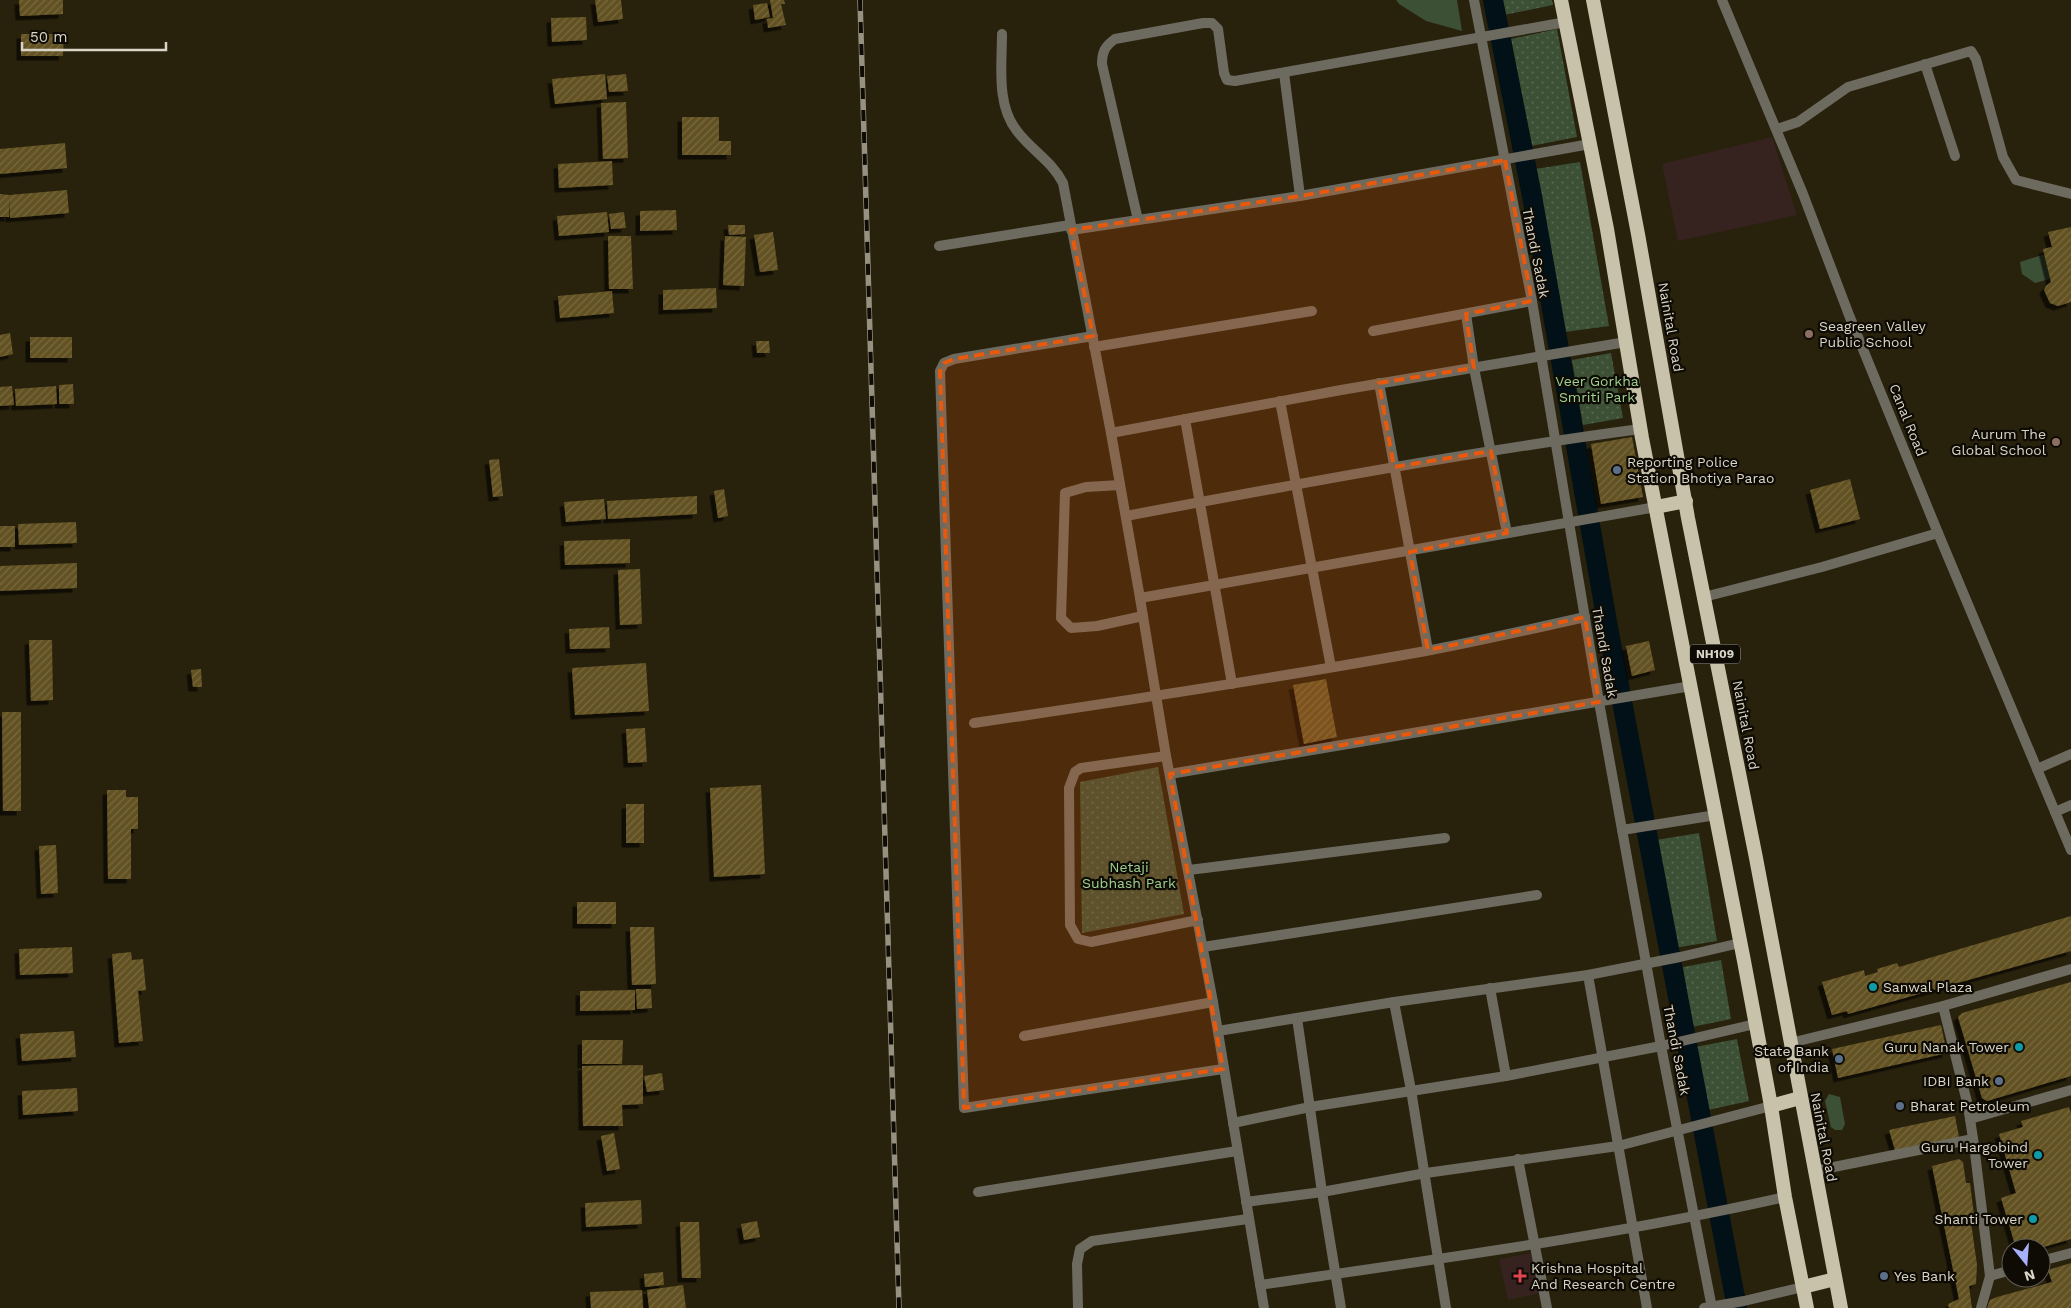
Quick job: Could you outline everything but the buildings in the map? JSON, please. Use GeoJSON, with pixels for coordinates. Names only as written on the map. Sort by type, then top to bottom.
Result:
{"type":"FeatureCollection","features":[{"type":"Feature","properties":{"kind":"highway","name":"NH109"},"geometry":{"type":"LineString","coordinates":[[1561,0],[1590,144],[1640,429],[1771,1106],[1785,1197],[1807,1308]]}},
{"type":"Feature","properties":{"kind":"highway","name":"Nainital Road"},"geometry":{"type":"LineString","coordinates":[[1592,0],[1638,234],[1704,597],[1756,858],[1841,1308]]}},
{"type":"Feature","properties":{"kind":"highway"},"geometry":{"type":"LineString","coordinates":[[1656,507],[1686,501]]}},
{"type":"Feature","properties":{"kind":"highway"},"geometry":{"type":"LineString","coordinates":[[1771,1106],[1800,1098]]}},
{"type":"Feature","properties":{"kind":"highway"},"geometry":{"type":"LineString","coordinates":[[1804,1287],[1835,1280]]}},
{"type":"Feature","properties":{"kind":"street","name":"Thandi Sadak"},"geometry":{"type":"LineString","coordinates":[[1474,0],[1486,38],[1510,160],[1532,301],[1547,355],[1560,440],[1568,521],[1622,830],[1661,1046],[1679,1130],[1710,1308]]}},
{"type":"Feature","properties":{"kind":"street","name":"Canal Road"},"geometry":{"type":"LineString","coordinates":[[1722,0],[1777,129],[1849,314],[1938,533],[2071,850]]}},
{"type":"Feature","properties":{"kind":"street"},"geometry":{"type":"LineString","coordinates":[[1138,220],[1102,64],[1102,54],[1106,45],[1115,39],[1202,23],[1212,23],[1218,29],[1224,73],[1227,80],[1236,81],[1486,38],[1566,22]]}},
{"type":"Feature","properties":{"kind":"street"},"geometry":{"type":"LineString","coordinates":[[1002,34],[1003,102],[1008,118],[1017,132],[1056,170],[1062,183],[1093,336],[1126,516],[1166,756],[1213,1002],[1264,1308]]}},
{"type":"Feature","properties":{"kind":"street"},"geometry":{"type":"LineString","coordinates":[[1777,129],[1798,122],[1848,87],[1971,51],[1976,59],[2003,157],[2016,180],[2071,194]]}},
{"type":"Feature","properties":{"kind":"street"},"geometry":{"type":"LineString","coordinates":[[1925,64],[1955,156]]}},
{"type":"Feature","properties":{"kind":"street"},"geometry":{"type":"LineString","coordinates":[[1284,73],[1300,196]]}},
{"type":"Feature","properties":{"kind":"street"},"geometry":{"type":"LineString","coordinates":[[939,246],[1070,227],[1138,220],[1300,196],[1510,160],[1590,144]]}},
{"type":"Feature","properties":{"kind":"street"},"geometry":{"type":"LineString","coordinates":[[1373,331],[1532,301]]}},
{"type":"Feature","properties":{"kind":"street"},"geometry":{"type":"LineString","coordinates":[[1094,347],[1312,311]]}},
{"type":"Feature","properties":{"kind":"street"},"geometry":{"type":"LineString","coordinates":[[1466,314],[1474,368],[1507,533]]}},
{"type":"Feature","properties":{"kind":"street"},"geometry":{"type":"LineString","coordinates":[[1093,336],[954,359],[944,363],[940,370],[964,1108],[1223,1069]]}},
{"type":"Feature","properties":{"kind":"street"},"geometry":{"type":"LineString","coordinates":[[1111,433],[1379,383],[1626,342]]}},
{"type":"Feature","properties":{"kind":"street"},"geometry":{"type":"LineString","coordinates":[[1379,383],[1428,650]]}},
{"type":"Feature","properties":{"kind":"street"},"geometry":{"type":"LineString","coordinates":[[1280,401],[1330,667]]}},
{"type":"Feature","properties":{"kind":"street"},"geometry":{"type":"LineString","coordinates":[[1185,419],[1232,684]]}},
{"type":"Feature","properties":{"kind":"street"},"geometry":{"type":"LineString","coordinates":[[1126,516],[1394,467],[1640,429]]}},
{"type":"Feature","properties":{"kind":"street"},"geometry":{"type":"LineString","coordinates":[[1120,485],[1086,487],[1065,494],[1061,618],[1071,628],[1097,626],[1143,616]]}},
{"type":"Feature","properties":{"kind":"street"},"geometry":{"type":"LineString","coordinates":[[1140,598],[1410,552],[1568,521],[1656,507]]}},
{"type":"Feature","properties":{"kind":"street"},"geometry":{"type":"LineString","coordinates":[[1704,597],[1822,567],[1938,533]]}},
{"type":"Feature","properties":{"kind":"street"},"geometry":{"type":"LineString","coordinates":[[974,723],[1232,684],[1428,650],[1585,618]]}},
{"type":"Feature","properties":{"kind":"street"},"geometry":{"type":"LineString","coordinates":[[1170,774],[1690,686]]}},
{"type":"Feature","properties":{"kind":"street"},"geometry":{"type":"LineString","coordinates":[[2037,769],[2071,754]]}},
{"type":"Feature","properties":{"kind":"street"},"geometry":{"type":"LineString","coordinates":[[1166,756],[1081,768],[1075,772],[1069,788],[1070,925],[1078,939],[1091,942],[1198,920]]}},
{"type":"Feature","properties":{"kind":"street"},"geometry":{"type":"LineString","coordinates":[[2055,812],[2071,805]]}},
{"type":"Feature","properties":{"kind":"street"},"geometry":{"type":"LineString","coordinates":[[1622,830],[1716,815]]}},
{"type":"Feature","properties":{"kind":"street"},"geometry":{"type":"LineString","coordinates":[[1189,870],[1445,838]]}},
{"type":"Feature","properties":{"kind":"street"},"geometry":{"type":"LineString","coordinates":[[1203,946],[1537,894]]}},
{"type":"Feature","properties":{"kind":"street"},"geometry":{"type":"LineString","coordinates":[[1218,1031],[1394,1002],[1588,975],[1740,943]]}},
{"type":"Feature","properties":{"kind":"street"},"geometry":{"type":"LineString","coordinates":[[1790,1043],[1943,1006],[2071,969]]}},
{"type":"Feature","properties":{"kind":"street"},"geometry":{"type":"LineString","coordinates":[[1588,975],[1647,1308]]}},
{"type":"Feature","properties":{"kind":"street"},"geometry":{"type":"LineString","coordinates":[[1490,988],[1506,1076]]}},
{"type":"Feature","properties":{"kind":"street"},"geometry":{"type":"LineString","coordinates":[[1024,1036],[1213,1002]]}},
{"type":"Feature","properties":{"kind":"street"},"geometry":{"type":"LineString","coordinates":[[1394,1002],[1426,1172],[1446,1308]]}},
{"type":"Feature","properties":{"kind":"street"},"geometry":{"type":"LineString","coordinates":[[1943,1006],[1974,1142],[1990,1276],[1981,1308]]}},
{"type":"Feature","properties":{"kind":"street"},"geometry":{"type":"LineString","coordinates":[[1298,1018],[1322,1192],[1341,1308]]}},
{"type":"Feature","properties":{"kind":"street"},"geometry":{"type":"LineString","coordinates":[[1233,1123],[1310,1106],[1506,1076],[1661,1046],[1755,1024]]}},
{"type":"Feature","properties":{"kind":"street"},"geometry":{"type":"LineString","coordinates":[[1970,1119],[2071,1090]]}},
{"type":"Feature","properties":{"kind":"street"},"geometry":{"type":"LineString","coordinates":[[1246,1202],[1322,1192],[1426,1172],[1618,1146],[1771,1106]]}},
{"type":"Feature","properties":{"kind":"street"},"geometry":{"type":"LineString","coordinates":[[1814,1171],[1845,1165],[1854,1168],[1974,1142]]}},
{"type":"Feature","properties":{"kind":"street"},"geometry":{"type":"LineString","coordinates":[[978,1192],[1237,1152]]}},
{"type":"Feature","properties":{"kind":"street"},"geometry":{"type":"LineString","coordinates":[[1518,1159],[1546,1308]]}},
{"type":"Feature","properties":{"kind":"street"},"geometry":{"type":"LineString","coordinates":[[1260,1285],[1632,1229],[1785,1197]]}},
{"type":"Feature","properties":{"kind":"street"},"geometry":{"type":"LineString","coordinates":[[1078,1308],[1077,1264],[1080,1250],[1092,1241],[1248,1219]]}},
{"type":"Feature","properties":{"kind":"street"},"geometry":{"type":"LineString","coordinates":[[2051,1258],[2071,1253]]}},
{"type":"Feature","properties":{"kind":"street"},"geometry":{"type":"LineString","coordinates":[[1990,1276],[2001,1273]]}},
{"type":"Feature","properties":{"kind":"street"},"geometry":{"type":"LineString","coordinates":[[1710,1308],[1804,1287]]}},
{"type":"Feature","properties":{"kind":"highlighted area"},"geometry":{"type":"Polygon","coordinates":[[[1505,160],[1532,301],[1466,314],[1474,368],[1379,383],[1394,467],[1491,451],[1507,533],[1410,552],[1428,650],[1585,617],[1599,702],[1170,774],[1223,1069],[964,1108],[940,371],[944,363],[954,359],[1093,336],[1071,230],[1300,196],[1505,160]]]}},
{"type":"Feature","properties":{"kind":"shaded area"},"geometry":{"type":"Polygon","coordinates":[[[1772,137],[1797,215],[1678,241],[1662,164],[1772,137]]]}},
{"type":"Feature","properties":{"kind":"shaded area","name":"Krishna Hospital And Research Centre"},"geometry":{"type":"Polygon","coordinates":[[[1533,1253],[1540,1293],[1508,1300],[1499,1259],[1533,1253]]]}},
{"type":"Feature","properties":{"kind":"green space"},"geometry":{"type":"Polygon","coordinates":[[[1396,0],[1457,0],[1462,31],[1426,21],[1399,4],[1396,0]]]}},
{"type":"Feature","properties":{"kind":"green space"},"geometry":{"type":"Polygon","coordinates":[[[1501,0],[1552,0],[1553,5],[1504,15],[1501,0]]]}},
{"type":"Feature","properties":{"kind":"green space"},"geometry":{"type":"Polygon","coordinates":[[[1557,29],[1577,137],[1531,146],[1511,39],[1557,29]]]}},
{"type":"Feature","properties":{"kind":"green space"},"geometry":{"type":"Polygon","coordinates":[[[1580,162],[1609,326],[1565,332],[1535,169],[1580,162]]]}},
{"type":"Feature","properties":{"kind":"green space"},"geometry":{"type":"Polygon","coordinates":[[[2045,254],[2050,279],[2035,283],[2022,274],[2020,262],[2045,254]]]}},
{"type":"Feature","properties":{"kind":"green space","name":"Veer Gorkha Smriti Park"},"geometry":{"type":"Polygon","coordinates":[[[1611,353],[1623,418],[1583,425],[1572,360],[1611,353]]]}},
{"type":"Feature","properties":{"kind":"green space","name":"Netaji Subhash Park"},"geometry":{"type":"Polygon","coordinates":[[[1158,767],[1184,914],[1082,933],[1080,782],[1158,767]]]}},
{"type":"Feature","properties":{"kind":"green space"},"geometry":{"type":"Polygon","coordinates":[[[1699,833],[1717,941],[1674,948],[1656,840],[1699,833]]]}},
{"type":"Feature","properties":{"kind":"green space"},"geometry":{"type":"Polygon","coordinates":[[[1721,960],[1731,1019],[1692,1027],[1683,967],[1721,960]]]}},
{"type":"Feature","properties":{"kind":"green space"},"geometry":{"type":"Polygon","coordinates":[[[1737,1039],[1749,1101],[1708,1110],[1695,1047],[1737,1039]]]}},
{"type":"Feature","properties":{"kind":"green space"},"geometry":{"type":"Polygon","coordinates":[[[1829,1094],[1840,1097],[1845,1124],[1842,1130],[1835,1130],[1831,1127],[1825,1101],[1829,1094]]]}},
{"type":"Feature","properties":{"kind":"waterway"},"geometry":{"type":"LineString","coordinates":[[1493,0],[1532,196],[1609,633],[1737,1308]]}},
{"type":"Feature","properties":{"kind":"railway"},"geometry":{"type":"LineString","coordinates":[[860,0],[899,1308]]}},
{"type":"Feature","properties":{"kind":"place","name":"Seagreen Valley Public School"},"geometry":{"type":"Point","coordinates":[1809,334]}},
{"type":"Feature","properties":{"kind":"place","name":"Aurum The Global School"},"geometry":{"type":"Point","coordinates":[2056,442]}},
{"type":"Feature","properties":{"kind":"place","name":"Reporting Police Station Bhotiya Parao"},"geometry":{"type":"Point","coordinates":[1617,470]}},
{"type":"Feature","properties":{"kind":"place","name":"Sanwal Plaza"},"geometry":{"type":"Point","coordinates":[1873,987]}},
{"type":"Feature","properties":{"kind":"place","name":"Guru Nanak Tower"},"geometry":{"type":"Point","coordinates":[2019,1047]}},
{"type":"Feature","properties":{"kind":"place","name":"State Bank of India"},"geometry":{"type":"Point","coordinates":[1839,1059]}},
{"type":"Feature","properties":{"kind":"place","name":"IDBI Bank"},"geometry":{"type":"Point","coordinates":[1999,1081]}},
{"type":"Feature","properties":{"kind":"place","name":"Bharat Petroleum"},"geometry":{"type":"Point","coordinates":[1900,1106]}},
{"type":"Feature","properties":{"kind":"place","name":"Guru Hargobind Tower"},"geometry":{"type":"Point","coordinates":[2038,1155]}},
{"type":"Feature","properties":{"kind":"place","name":"Shanti Tower"},"geometry":{"type":"Point","coordinates":[2033,1219]}},
{"type":"Feature","properties":{"kind":"place","name":"Krishna Hospital And Research Centre"},"geometry":{"type":"Point","coordinates":[1520,1276]}},
{"type":"Feature","properties":{"kind":"place","name":"Yes Bank"},"geometry":{"type":"Point","coordinates":[1884,1276]}}]}
